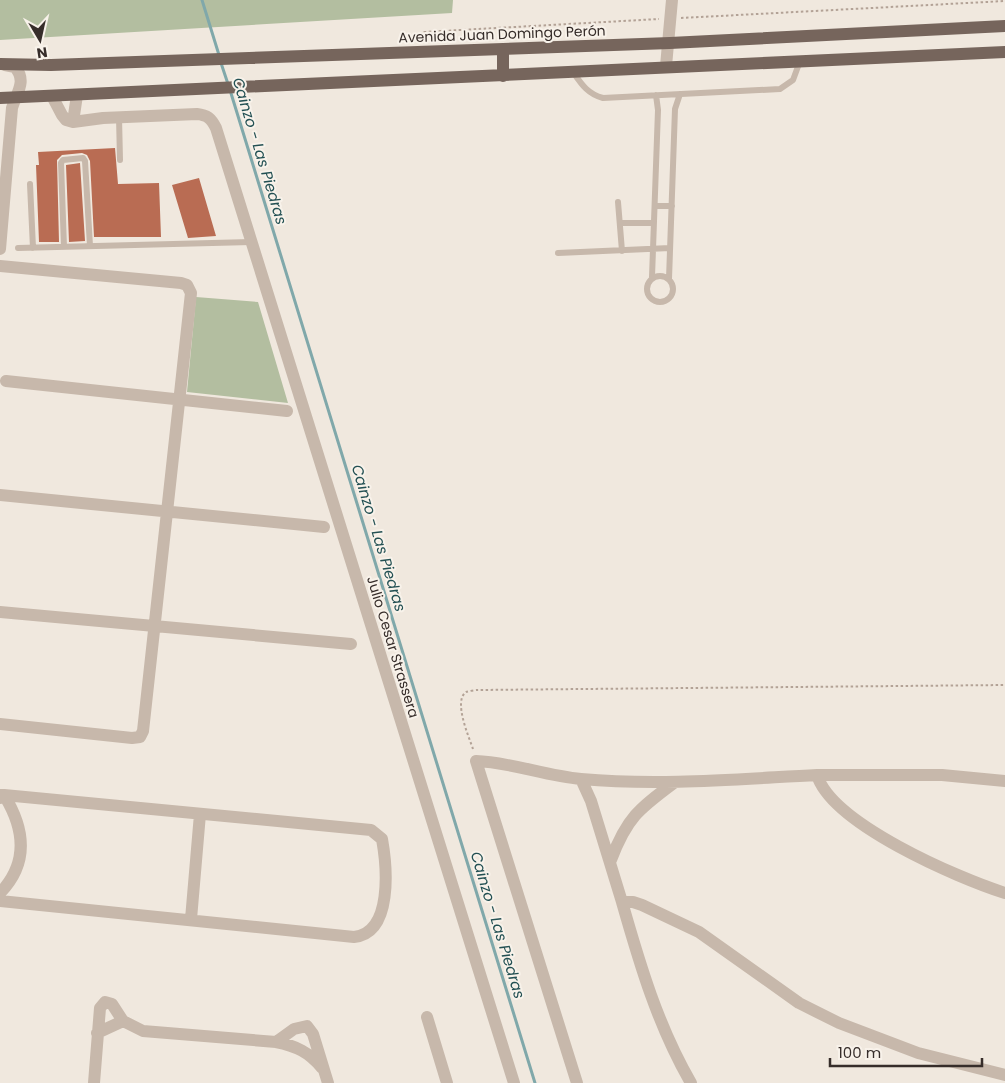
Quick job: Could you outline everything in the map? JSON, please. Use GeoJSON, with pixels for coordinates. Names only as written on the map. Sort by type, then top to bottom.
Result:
{"type":"FeatureCollection","features":[{"type":"Feature","properties":{"kind":"main road","name":"Avenida Juan Domingo Perón"},"geometry":{"type":"LineString","coordinates":[[3,65],[52,66],[670,43],[1005,26]]}},
{"type":"Feature","properties":{"kind":"main road"},"geometry":{"type":"LineString","coordinates":[[503,48],[503,76]]}},
{"type":"Feature","properties":{"kind":"main road"},"geometry":{"type":"LineString","coordinates":[[0,98],[503,76],[666,66],[1005,52]]}},
{"type":"Feature","properties":{"kind":"street"},"geometry":{"type":"LineString","coordinates":[[666,66],[670,43],[672,0]]}},
{"type":"Feature","properties":{"kind":"street"},"geometry":{"type":"LineString","coordinates":[[0,249],[12,108],[22,86],[22,79],[15,67],[3,65]]}},
{"type":"Feature","properties":{"kind":"street"},"geometry":{"type":"LineString","coordinates":[[73,122],[77,95]]}},
{"type":"Feature","properties":{"kind":"street"},"geometry":{"type":"LineString","coordinates":[[52,96],[66,120],[73,122],[119,117]]}},
{"type":"Feature","properties":{"kind":"street","name":"Julio Cesar Strassera"},"geometry":{"type":"LineString","coordinates":[[119,117],[197,114],[206,115],[212,119],[514,1083]]}},
{"type":"Feature","properties":{"kind":"street"},"geometry":{"type":"LineString","coordinates":[[0,266],[186,285],[190,293],[143,731],[140,737],[132,738],[0,724]]}},
{"type":"Feature","properties":{"kind":"street"},"geometry":{"type":"LineString","coordinates":[[6,381],[286,411]]}},
{"type":"Feature","properties":{"kind":"street"},"geometry":{"type":"LineString","coordinates":[[0,495],[324,527]]}},
{"type":"Feature","properties":{"kind":"street"},"geometry":{"type":"LineString","coordinates":[[0,612],[351,644]]}},
{"type":"Feature","properties":{"kind":"street"},"geometry":{"type":"LineString","coordinates":[[577,1083],[476,761],[490,762],[545,775],[580,779],[675,782],[817,775],[942,775],[1005,781]]}},
{"type":"Feature","properties":{"kind":"street"},"geometry":{"type":"LineString","coordinates":[[817,775],[826,793],[862,822],[889,840],[942,869],[1005,893]]}},
{"type":"Feature","properties":{"kind":"street"},"geometry":{"type":"LineString","coordinates":[[580,779],[591,801],[637,954],[661,1024],[691,1083]]}},
{"type":"Feature","properties":{"kind":"street"},"geometry":{"type":"LineString","coordinates":[[610,860],[628,822],[639,809],[675,782]]}},
{"type":"Feature","properties":{"kind":"street"},"geometry":{"type":"LineString","coordinates":[[0,901],[363,936],[377,924],[387,876],[382,839],[371,830],[1,796]]}},
{"type":"Feature","properties":{"kind":"street"},"geometry":{"type":"LineString","coordinates":[[0,893],[14,876],[21,846],[19,823],[1,796]]}},
{"type":"Feature","properties":{"kind":"street"},"geometry":{"type":"LineString","coordinates":[[191,919],[200,814]]}},
{"type":"Feature","properties":{"kind":"street"},"geometry":{"type":"LineString","coordinates":[[622,902],[634,902],[642,905],[699,932],[799,1002],[839,1023],[918,1052],[1005,1075]]}},
{"type":"Feature","properties":{"kind":"street"},"geometry":{"type":"LineString","coordinates":[[94,1083],[100,1008],[106,1002],[112,1004],[123,1021],[142,1031],[276,1042],[296,1046],[307,1052],[326,1078]]}},
{"type":"Feature","properties":{"kind":"street"},"geometry":{"type":"LineString","coordinates":[[426,1017],[447,1083]]}},
{"type":"Feature","properties":{"kind":"street"},"geometry":{"type":"LineString","coordinates":[[97,1033],[123,1021]]}},
{"type":"Feature","properties":{"kind":"street"},"geometry":{"type":"LineString","coordinates":[[276,1042],[294,1029],[307,1026],[313,1034],[326,1078]]}},
{"type":"Feature","properties":{"kind":"lane"},"geometry":{"type":"LineString","coordinates":[[573,72],[584,88],[593,96],[603,98],[780,89],[793,80],[800,61]]}},
{"type":"Feature","properties":{"kind":"lane"},"geometry":{"type":"LineString","coordinates":[[656,95],[658,110],[652,277],[646,289],[649,297],[657,302],[666,300],[672,294],[673,286],[669,278],[675,109],[680,94]]}},
{"type":"Feature","properties":{"kind":"lane"},"geometry":{"type":"LineString","coordinates":[[119,117],[120,160]]}},
{"type":"Feature","properties":{"kind":"lane"},"geometry":{"type":"LineString","coordinates":[[64,247],[61,163],[63,160],[83,158],[85,161],[90,246]]}},
{"type":"Feature","properties":{"kind":"lane"},"geometry":{"type":"LineString","coordinates":[[30,184],[33,248]]}},
{"type":"Feature","properties":{"kind":"lane"},"geometry":{"type":"LineString","coordinates":[[618,202],[622,251]]}},
{"type":"Feature","properties":{"kind":"lane"},"geometry":{"type":"LineString","coordinates":[[655,206],[672,206]]}},
{"type":"Feature","properties":{"kind":"lane"},"geometry":{"type":"LineString","coordinates":[[620,222],[654,223]]}},
{"type":"Feature","properties":{"kind":"lane"},"geometry":{"type":"LineString","coordinates":[[18,248],[251,242]]}},
{"type":"Feature","properties":{"kind":"lane"},"geometry":{"type":"LineString","coordinates":[[558,252],[670,248]]}},
{"type":"Feature","properties":{"kind":"lane"},"geometry":{"type":"LineString","coordinates":[[652,277],[661,275],[669,278]]}},
{"type":"Feature","properties":{"kind":"path"},"geometry":{"type":"LineString","coordinates":[[408,42],[424,32],[1005,1]]}},
{"type":"Feature","properties":{"kind":"path"},"geometry":{"type":"LineString","coordinates":[[476,761],[461,711],[461,699],[466,692],[478,690],[1005,685]]}},
{"type":"Feature","properties":{"kind":"green space"},"geometry":{"type":"Polygon","coordinates":[[[0,0],[453,0],[452,13],[0,40],[0,0]]]}},
{"type":"Feature","properties":{"kind":"green space"},"geometry":{"type":"Polygon","coordinates":[[[196,297],[258,302],[288,403],[187,392],[196,297]]]}},
{"type":"Feature","properties":{"kind":"building"},"geometry":{"type":"Polygon","coordinates":[[[115,148],[118,184],[159,183],[161,237],[94,237],[90,161],[87,155],[82,153],[62,155],[57,160],[59,242],[39,242],[36,165],[39,165],[38,152],[115,148]]]}},
{"type":"Feature","properties":{"kind":"building"},"geometry":{"type":"Polygon","coordinates":[[[80,163],[85,241],[69,242],[66,165],[80,163]]]}},
{"type":"Feature","properties":{"kind":"building"},"geometry":{"type":"Polygon","coordinates":[[[199,178],[216,236],[188,238],[172,185],[199,178]]]}},
{"type":"Feature","properties":{"kind":"waterway","name":"Cainzo - Las Piedras"},"geometry":{"type":"LineString","coordinates":[[202,0],[219,55]]}},
{"type":"Feature","properties":{"kind":"waterway","name":"Cainzo - Las Piedras"},"geometry":{"type":"LineString","coordinates":[[221,63],[228,84]]}},
{"type":"Feature","properties":{"kind":"waterway","name":"Cainzo - Las Piedras"},"geometry":{"type":"LineString","coordinates":[[230,90],[535,1083]]}}]}
